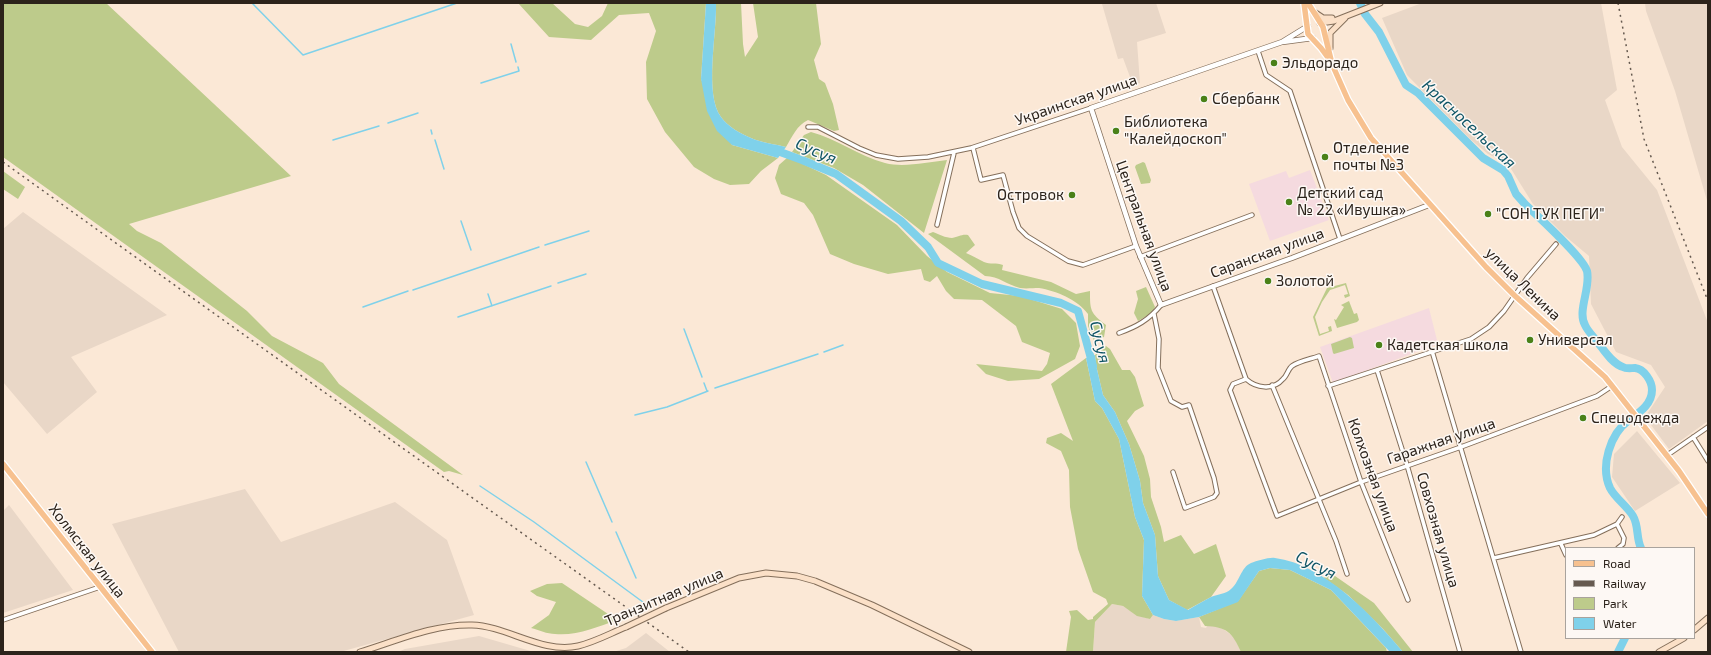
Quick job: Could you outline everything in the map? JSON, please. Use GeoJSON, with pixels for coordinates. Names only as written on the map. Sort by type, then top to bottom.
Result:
{"type":"FeatureCollection","features":[{"type":"Feature","properties":{"kind":"main road","name":"улица Ленина"},"geometry":{"type":"LineString","coordinates":[[1304,3],[1308,34],[1313,38],[1332,64]]}},
{"type":"Feature","properties":{"kind":"main road","name":"улица Ленина"},"geometry":{"type":"LineString","coordinates":[[1308,3],[1323,27],[1323,33],[1332,64],[1348,100],[1371,138],[1429,205],[1486,267],[1514,295],[1596,368],[1612,386],[1666,456],[1707,514]]}},
{"type":"Feature","properties":{"kind":"main road","name":"Украинская улица"},"geometry":{"type":"LineString","coordinates":[[1308,26],[1312,22],[1320,23],[1349,15],[1380,3]]}},
{"type":"Feature","properties":{"kind":"main road"},"geometry":{"type":"LineString","coordinates":[[1312,10],[1320,16],[1327,18],[1349,15]]}},
{"type":"Feature","properties":{"kind":"main road","name":"Украинская улица"},"geometry":{"type":"LineString","coordinates":[[1313,38],[1318,38],[1349,15]]}},
{"type":"Feature","properties":{"kind":"main road"},"geometry":{"type":"LineString","coordinates":[[1332,64],[1329,38],[1330,33],[1349,15]]}},
{"type":"Feature","properties":{"kind":"main road","name":"Холмская улица"},"geometry":{"type":"LineString","coordinates":[[3,464],[152,652]]}},
{"type":"Feature","properties":{"kind":"main road","name":"Транзитная улица"},"geometry":{"type":"LineString","coordinates":[[360,652],[432,630],[454,626],[474,625],[491,628],[547,645],[564,647],[578,646],[593,641],[666,608],[739,578],[766,573],[797,576],[822,584],[872,605],[969,652]]}},
{"type":"Feature","properties":{"kind":"main road"},"geometry":{"type":"LineString","coordinates":[[1695,629],[1708,618]]}},
{"type":"Feature","properties":{"kind":"main road"},"geometry":{"type":"LineString","coordinates":[[1659,652],[1682,639]]}},
{"type":"Feature","properties":{"kind":"street","name":"Украинская улица"},"geometry":{"type":"LineString","coordinates":[[808,127],[818,127],[876,155],[898,159],[928,157],[954,153],[973,148],[1204,70],[1282,42],[1308,26]]}},
{"type":"Feature","properties":{"kind":"street"},"geometry":{"type":"LineString","coordinates":[[1282,42],[1313,38]]}},
{"type":"Feature","properties":{"kind":"street"},"geometry":{"type":"LineString","coordinates":[[1258,50],[1266,75],[1290,91],[1340,239]]}},
{"type":"Feature","properties":{"kind":"street","name":"Центральная улица"},"geometry":{"type":"LineString","coordinates":[[1091,108],[1140,258],[1160,305]]}},
{"type":"Feature","properties":{"kind":"street"},"geometry":{"type":"LineString","coordinates":[[973,148],[982,180],[1003,175],[1012,212],[1019,228],[1026,236],[1068,261],[1083,264],[1136,246]]}},
{"type":"Feature","properties":{"kind":"street"},"geometry":{"type":"LineString","coordinates":[[937,225],[954,153]]}},
{"type":"Feature","properties":{"kind":"street","name":"Саранская улица"},"geometry":{"type":"LineString","coordinates":[[1160,305],[1429,205]]}},
{"type":"Feature","properties":{"kind":"street"},"geometry":{"type":"LineString","coordinates":[[1140,258],[1252,215]]}},
{"type":"Feature","properties":{"kind":"street"},"geometry":{"type":"LineString","coordinates":[[1328,386],[1471,339],[1499,317],[1514,295],[1556,244]]}},
{"type":"Feature","properties":{"kind":"street"},"geometry":{"type":"LineString","coordinates":[[1214,286],[1246,379],[1257,386],[1264,387],[1272,385],[1319,499],[1347,574]]}},
{"type":"Feature","properties":{"kind":"street"},"geometry":{"type":"LineString","coordinates":[[1119,333],[1137,327],[1154,314],[1160,305]]}},
{"type":"Feature","properties":{"kind":"street"},"geometry":{"type":"LineString","coordinates":[[1154,314],[1158,339],[1158,368],[1163,383],[1170,401],[1182,407],[1189,405],[1214,478],[1217,493],[1214,497],[1185,508],[1173,472]]}},
{"type":"Feature","properties":{"kind":"street"},"geometry":{"type":"LineString","coordinates":[[1432,351],[1521,652]]}},
{"type":"Feature","properties":{"kind":"street","name":"Колхозная улица"},"geometry":{"type":"LineString","coordinates":[[1272,385],[1283,380],[1292,366],[1319,356],[1361,482],[1408,600]]}},
{"type":"Feature","properties":{"kind":"street","name":"Совхозная улица"},"geometry":{"type":"LineString","coordinates":[[1377,370],[1407,465],[1460,652]]}},
{"type":"Feature","properties":{"kind":"street","name":"Гаражная улица"},"geometry":{"type":"LineString","coordinates":[[1246,379],[1233,384],[1230,390],[1277,516],[1361,482],[1461,447],[1597,396],[1612,386]]}},
{"type":"Feature","properties":{"kind":"street"},"geometry":{"type":"LineString","coordinates":[[1666,456],[1708,427]]}},
{"type":"Feature","properties":{"kind":"street"},"geometry":{"type":"LineString","coordinates":[[1693,437],[1708,461]]}},
{"type":"Feature","properties":{"kind":"street"},"geometry":{"type":"LineString","coordinates":[[1494,558],[1561,544],[1594,535],[1617,524],[1622,517]]}},
{"type":"Feature","properties":{"kind":"street"},"geometry":{"type":"LineString","coordinates":[[1617,524],[1624,538],[1623,544],[1619,547]]}},
{"type":"Feature","properties":{"kind":"street"},"geometry":{"type":"LineString","coordinates":[[1561,544],[1565,552]]}},
{"type":"Feature","properties":{"kind":"street"},"geometry":{"type":"LineString","coordinates":[[3,620],[100,588]]}},
{"type":"Feature","properties":{"kind":"shaded area"},"geometry":{"type":"Polygon","coordinates":[[[1156,3],[1166,33],[1137,42],[1140,83],[1133,85],[1123,58],[1118,59],[1102,4],[1156,3]]]}},
{"type":"Feature","properties":{"kind":"shaded area"},"geometry":{"type":"Polygon","coordinates":[[[1422,3],[1601,3],[1617,90],[1605,100],[1622,147],[1657,190],[1708,323],[1708,421],[1669,449],[1645,417],[1665,387],[1651,365],[1616,352],[1591,304],[1589,256],[1565,236],[1533,204],[1508,164],[1488,154],[1470,139],[1407,75],[1382,18],[1422,3]]]}},
{"type":"Feature","properties":{"kind":"shaded area"},"geometry":{"type":"Polygon","coordinates":[[[1645,3],[1708,3],[1708,204],[1675,91],[1646,11],[1645,3]]]}},
{"type":"Feature","properties":{"kind":"shaded area","name":"Детский сад № 22 «Ивушка»"},"geometry":{"type":"Polygon","coordinates":[[[1310,170],[1329,220],[1270,241],[1249,184],[1286,171],[1289,178],[1310,170]]]}},
{"type":"Feature","properties":{"kind":"shaded area"},"geometry":{"type":"Polygon","coordinates":[[[23,212],[167,315],[71,357],[97,392],[47,434],[3,382],[3,229],[23,212]]]}},
{"type":"Feature","properties":{"kind":"shaded area","name":"Кадетская школа"},"geometry":{"type":"Polygon","coordinates":[[[1429,308],[1438,344],[1333,383],[1320,347],[1429,308]]]}},
{"type":"Feature","properties":{"kind":"shaded area"},"geometry":{"type":"Polygon","coordinates":[[[1637,431],[1680,483],[1635,511],[1612,477],[1614,454],[1637,431]]]}},
{"type":"Feature","properties":{"kind":"shaded area"},"geometry":{"type":"Polygon","coordinates":[[[245,489],[281,542],[395,502],[447,540],[474,615],[340,652],[179,652],[112,524],[245,489]]]}},
{"type":"Feature","properties":{"kind":"shaded area"},"geometry":{"type":"Polygon","coordinates":[[[9,505],[73,590],[3,613],[3,511],[9,505]]]}},
{"type":"Feature","properties":{"kind":"shaded area"},"geometry":{"type":"Polygon","coordinates":[[[1112,604],[1123,606],[1137,615],[1150,619],[1153,615],[1176,621],[1199,617],[1201,627],[1206,628],[1208,624],[1219,626],[1234,637],[1241,652],[1093,652],[1095,622],[1112,604]]]}},
{"type":"Feature","properties":{"kind":"shaded area"},"geometry":{"type":"Polygon","coordinates":[[[646,633],[670,652],[613,652],[626,648],[646,633]]]}},
{"type":"Feature","properties":{"kind":"shaded area"},"geometry":{"type":"Polygon","coordinates":[[[479,636],[534,652],[398,652],[405,649],[479,636]]]}},
{"type":"Feature","properties":{"kind":"green space"},"geometry":{"type":"Polygon","coordinates":[[[3,3],[106,3],[291,176],[129,224],[137,231],[161,243],[247,311],[272,336],[323,363],[339,384],[463,475],[449,471],[444,472],[3,157],[3,3]]]}},
{"type":"Feature","properties":{"kind":"green space"},"geometry":{"type":"Polygon","coordinates":[[[518,3],[552,3],[575,24],[588,27],[602,16],[608,3],[706,3],[701,79],[732,145],[778,158],[761,171],[749,184],[730,185],[714,179],[694,167],[665,132],[647,99],[646,62],[656,31],[649,13],[619,15],[591,40],[549,37],[518,3]]]}},
{"type":"Feature","properties":{"kind":"green space"},"geometry":{"type":"Polygon","coordinates":[[[716,3],[741,3],[745,57],[758,37],[753,3],[816,3],[821,44],[814,60],[819,79],[825,83],[833,104],[839,130],[834,131],[808,120],[798,128],[786,147],[755,140],[727,124],[721,117],[716,107],[713,94],[712,63],[716,3]]]}},
{"type":"Feature","properties":{"kind":"green space"},"geometry":{"type":"Polygon","coordinates":[[[811,132],[885,163],[908,165],[947,160],[924,233],[863,185],[834,168],[792,152],[804,135],[811,132]]]}},
{"type":"Feature","properties":{"kind":"green space"},"geometry":{"type":"Polygon","coordinates":[[[788,157],[826,175],[897,225],[927,256],[947,272],[990,293],[1020,296],[1062,309],[1076,323],[1080,346],[1075,359],[1039,379],[1008,381],[986,374],[976,364],[1042,371],[1047,364],[1050,353],[1022,342],[1016,326],[982,300],[954,299],[946,291],[937,276],[930,282],[924,280],[921,269],[888,274],[854,264],[830,254],[813,215],[804,203],[781,194],[775,178],[779,165],[788,157]]]}},
{"type":"Feature","properties":{"kind":"green space"},"geometry":{"type":"Polygon","coordinates":[[[1143,162],[1145,163],[1151,180],[1150,183],[1141,184],[1135,167],[1143,162]]]}},
{"type":"Feature","properties":{"kind":"green space"},"geometry":{"type":"Polygon","coordinates":[[[3,171],[25,187],[18,199],[3,189],[3,171]]]}},
{"type":"Feature","properties":{"kind":"green space"},"geometry":{"type":"Polygon","coordinates":[[[933,232],[950,238],[968,235],[975,245],[966,253],[986,263],[1003,265],[1002,270],[1051,282],[1076,294],[1090,291],[1092,311],[1106,325],[1104,337],[1094,341],[1088,326],[1088,314],[1078,304],[1066,296],[1039,288],[1020,288],[995,277],[985,276],[928,234],[933,232]]]}},
{"type":"Feature","properties":{"kind":"green space"},"geometry":{"type":"Polygon","coordinates":[[[1346,283],[1350,296],[1345,298],[1344,295],[1348,294],[1345,285],[1330,290],[1322,302],[1315,317],[1320,334],[1329,331],[1328,327],[1331,326],[1332,331],[1319,336],[1313,317],[1327,288],[1346,283]]]}},
{"type":"Feature","properties":{"kind":"green space"},"geometry":{"type":"Polygon","coordinates":[[[1146,287],[1155,307],[1152,313],[1138,321],[1134,313],[1138,299],[1136,291],[1146,287]]]}},
{"type":"Feature","properties":{"kind":"green space"},"geometry":{"type":"Polygon","coordinates":[[[1349,301],[1354,314],[1357,313],[1359,320],[1337,328],[1334,319],[1336,320],[1344,307],[1341,305],[1349,301]]]}},
{"type":"Feature","properties":{"kind":"green space"},"geometry":{"type":"Polygon","coordinates":[[[1350,337],[1352,338],[1354,348],[1334,354],[1333,353],[1331,344],[1350,337]]]}},
{"type":"Feature","properties":{"kind":"green space"},"geometry":{"type":"Polygon","coordinates":[[[1106,346],[1110,349],[1122,370],[1130,370],[1135,377],[1144,406],[1135,411],[1127,421],[1144,456],[1150,479],[1151,497],[1161,527],[1164,542],[1181,535],[1194,554],[1216,544],[1226,576],[1211,597],[1187,610],[1169,600],[1158,576],[1155,535],[1143,503],[1140,481],[1129,444],[1115,412],[1103,395],[1096,365],[1095,355],[1106,346]]]}},
{"type":"Feature","properties":{"kind":"green space"},"geometry":{"type":"Polygon","coordinates":[[[1086,358],[1095,401],[1102,408],[1119,439],[1135,517],[1144,540],[1142,596],[1153,615],[1150,619],[1137,616],[1123,606],[1112,604],[1095,622],[1093,652],[1066,652],[1071,617],[1069,611],[1077,610],[1088,620],[1093,619],[1093,617],[1108,604],[1106,599],[1093,592],[1078,549],[1070,507],[1069,470],[1061,451],[1046,443],[1047,438],[1061,433],[1073,441],[1051,384],[1086,358]]]}},
{"type":"Feature","properties":{"kind":"green space"},"geometry":{"type":"Polygon","coordinates":[[[1270,568],[1290,570],[1331,590],[1386,648],[1387,652],[1241,652],[1235,640],[1224,629],[1205,626],[1199,617],[1238,601],[1259,571],[1270,568]]]}},
{"type":"Feature","properties":{"kind":"green space"},"geometry":{"type":"Polygon","coordinates":[[[1326,576],[1335,576],[1374,603],[1413,652],[1403,652],[1383,629],[1348,595],[1324,578],[1326,576]]]}},
{"type":"Feature","properties":{"kind":"green space"},"geometry":{"type":"Polygon","coordinates":[[[562,583],[617,620],[571,634],[552,634],[531,628],[549,615],[556,602],[537,596],[530,591],[547,584],[562,583]]]}},
{"type":"Feature","properties":{"kind":"water"},"geometry":{"type":"Polygon","coordinates":[[[706,3],[716,3],[712,79],[716,107],[721,117],[730,127],[760,141],[786,147],[778,158],[732,145],[717,131],[707,111],[701,79],[706,3]]]}},
{"type":"Feature","properties":{"kind":"water"},"geometry":{"type":"Polygon","coordinates":[[[1095,355],[1103,395],[1115,412],[1129,444],[1140,481],[1143,503],[1155,535],[1158,576],[1169,600],[1188,610],[1211,597],[1229,591],[1236,583],[1242,571],[1251,563],[1270,558],[1293,562],[1311,570],[1346,594],[1377,623],[1403,652],[1390,652],[1331,590],[1290,570],[1270,568],[1259,571],[1238,602],[1199,617],[1176,621],[1153,615],[1142,596],[1144,540],[1135,517],[1119,439],[1102,408],[1095,401],[1086,358],[1095,355]]]}},
{"type":"Feature","properties":{"kind":"waterway"},"geometry":{"type":"LineString","coordinates":[[252,3],[303,55],[457,3]]}},
{"type":"Feature","properties":{"kind":"waterway","name":"Красносельская"},"geometry":{"type":"LineString","coordinates":[[1360,3],[1365,14],[1379,32],[1406,85],[1418,93],[1483,158],[1503,170],[1508,176],[1516,194],[1568,246],[1583,264],[1587,271],[1588,278],[1582,313],[1586,328],[1613,361],[1626,368],[1638,369],[1649,379],[1652,390],[1648,404],[1622,426],[1617,433],[1609,451],[1606,470],[1610,488],[1635,520],[1641,547]]}},
{"type":"Feature","properties":{"kind":"waterway"},"geometry":{"type":"LineString","coordinates":[[511,44],[516,62]]}},
{"type":"Feature","properties":{"kind":"waterway"},"geometry":{"type":"LineString","coordinates":[[481,83],[519,71],[518,67]]}},
{"type":"Feature","properties":{"kind":"waterway"},"geometry":{"type":"LineString","coordinates":[[388,123],[418,113]]}},
{"type":"Feature","properties":{"kind":"waterway"},"geometry":{"type":"LineString","coordinates":[[333,140],[379,126]]}},
{"type":"Feature","properties":{"kind":"waterway"},"geometry":{"type":"LineString","coordinates":[[431,130],[432,134]]}},
{"type":"Feature","properties":{"kind":"waterway"},"geometry":{"type":"LineString","coordinates":[[435,140],[444,169]]}},
{"type":"Feature","properties":{"kind":"waterway","name":"Сусуя"},"geometry":{"type":"LineString","coordinates":[[772,149],[836,174],[901,221],[928,247],[938,263],[982,284],[1061,303],[1078,311],[1093,366]]}},
{"type":"Feature","properties":{"kind":"waterway"},"geometry":{"type":"LineString","coordinates":[[461,221],[471,250]]}},
{"type":"Feature","properties":{"kind":"waterway"},"geometry":{"type":"LineString","coordinates":[[545,245],[589,231]]}},
{"type":"Feature","properties":{"kind":"waterway"},"geometry":{"type":"LineString","coordinates":[[413,290],[539,247]]}},
{"type":"Feature","properties":{"kind":"waterway"},"geometry":{"type":"LineString","coordinates":[[558,283],[586,274]]}},
{"type":"Feature","properties":{"kind":"waterway"},"geometry":{"type":"LineString","coordinates":[[458,317],[551,286]]}},
{"type":"Feature","properties":{"kind":"waterway"},"geometry":{"type":"LineString","coordinates":[[363,307],[408,291]]}},
{"type":"Feature","properties":{"kind":"waterway"},"geometry":{"type":"LineString","coordinates":[[488,294],[492,306]]}},
{"type":"Feature","properties":{"kind":"waterway"},"geometry":{"type":"LineString","coordinates":[[684,329],[702,377]]}},
{"type":"Feature","properties":{"kind":"waterway"},"geometry":{"type":"LineString","coordinates":[[824,352],[843,345]]}},
{"type":"Feature","properties":{"kind":"waterway"},"geometry":{"type":"LineString","coordinates":[[715,388],[818,354]]}},
{"type":"Feature","properties":{"kind":"waterway"},"geometry":{"type":"LineString","coordinates":[[704,383],[707,391]]}},
{"type":"Feature","properties":{"kind":"waterway"},"geometry":{"type":"LineString","coordinates":[[635,415],[667,407],[708,391]]}},
{"type":"Feature","properties":{"kind":"waterway"},"geometry":{"type":"LineString","coordinates":[[586,462],[612,522]]}},
{"type":"Feature","properties":{"kind":"waterway"},"geometry":{"type":"LineString","coordinates":[[480,486],[534,522],[651,608]]}},
{"type":"Feature","properties":{"kind":"waterway"},"geometry":{"type":"LineString","coordinates":[[616,532],[636,578]]}},
{"type":"Feature","properties":{"kind":"waterway","name":"Красносельская"},"geometry":{"type":"LineString","coordinates":[[1618,652],[1624,639]]}},
{"type":"Feature","properties":{"kind":"railway"},"geometry":{"type":"LineString","coordinates":[[1618,3],[1644,139],[1708,301]]}},
{"type":"Feature","properties":{"kind":"railway"},"geometry":{"type":"LineString","coordinates":[[3,162],[689,652]]}},
{"type":"Feature","properties":{"kind":"place","name":"Эльдорадо"},"geometry":{"type":"Point","coordinates":[1274,63]}},
{"type":"Feature","properties":{"kind":"place","name":"Сбербанк"},"geometry":{"type":"Point","coordinates":[1204,99]}},
{"type":"Feature","properties":{"kind":"place","name":"Библиотека \"Калейдоскоп\""},"geometry":{"type":"Point","coordinates":[1116,131]}},
{"type":"Feature","properties":{"kind":"place","name":"Отделение почты №3"},"geometry":{"type":"Point","coordinates":[1325,157]}},
{"type":"Feature","properties":{"kind":"place","name":"Островок"},"geometry":{"type":"Point","coordinates":[1072,195]}},
{"type":"Feature","properties":{"kind":"place","name":"Детский сад № 22 «Ивушка»"},"geometry":{"type":"Point","coordinates":[1289,202]}},
{"type":"Feature","properties":{"kind":"place","name":"\"СОН ТУК ПЕГИ\""},"geometry":{"type":"Point","coordinates":[1488,214]}},
{"type":"Feature","properties":{"kind":"place","name":"Золотой"},"geometry":{"type":"Point","coordinates":[1268,281]}},
{"type":"Feature","properties":{"kind":"place","name":"Универсал"},"geometry":{"type":"Point","coordinates":[1530,340]}},
{"type":"Feature","properties":{"kind":"place","name":"Кадетская школа"},"geometry":{"type":"Point","coordinates":[1379,345]}},
{"type":"Feature","properties":{"kind":"place","name":"Спецодежда"},"geometry":{"type":"Point","coordinates":[1583,418]}}]}
